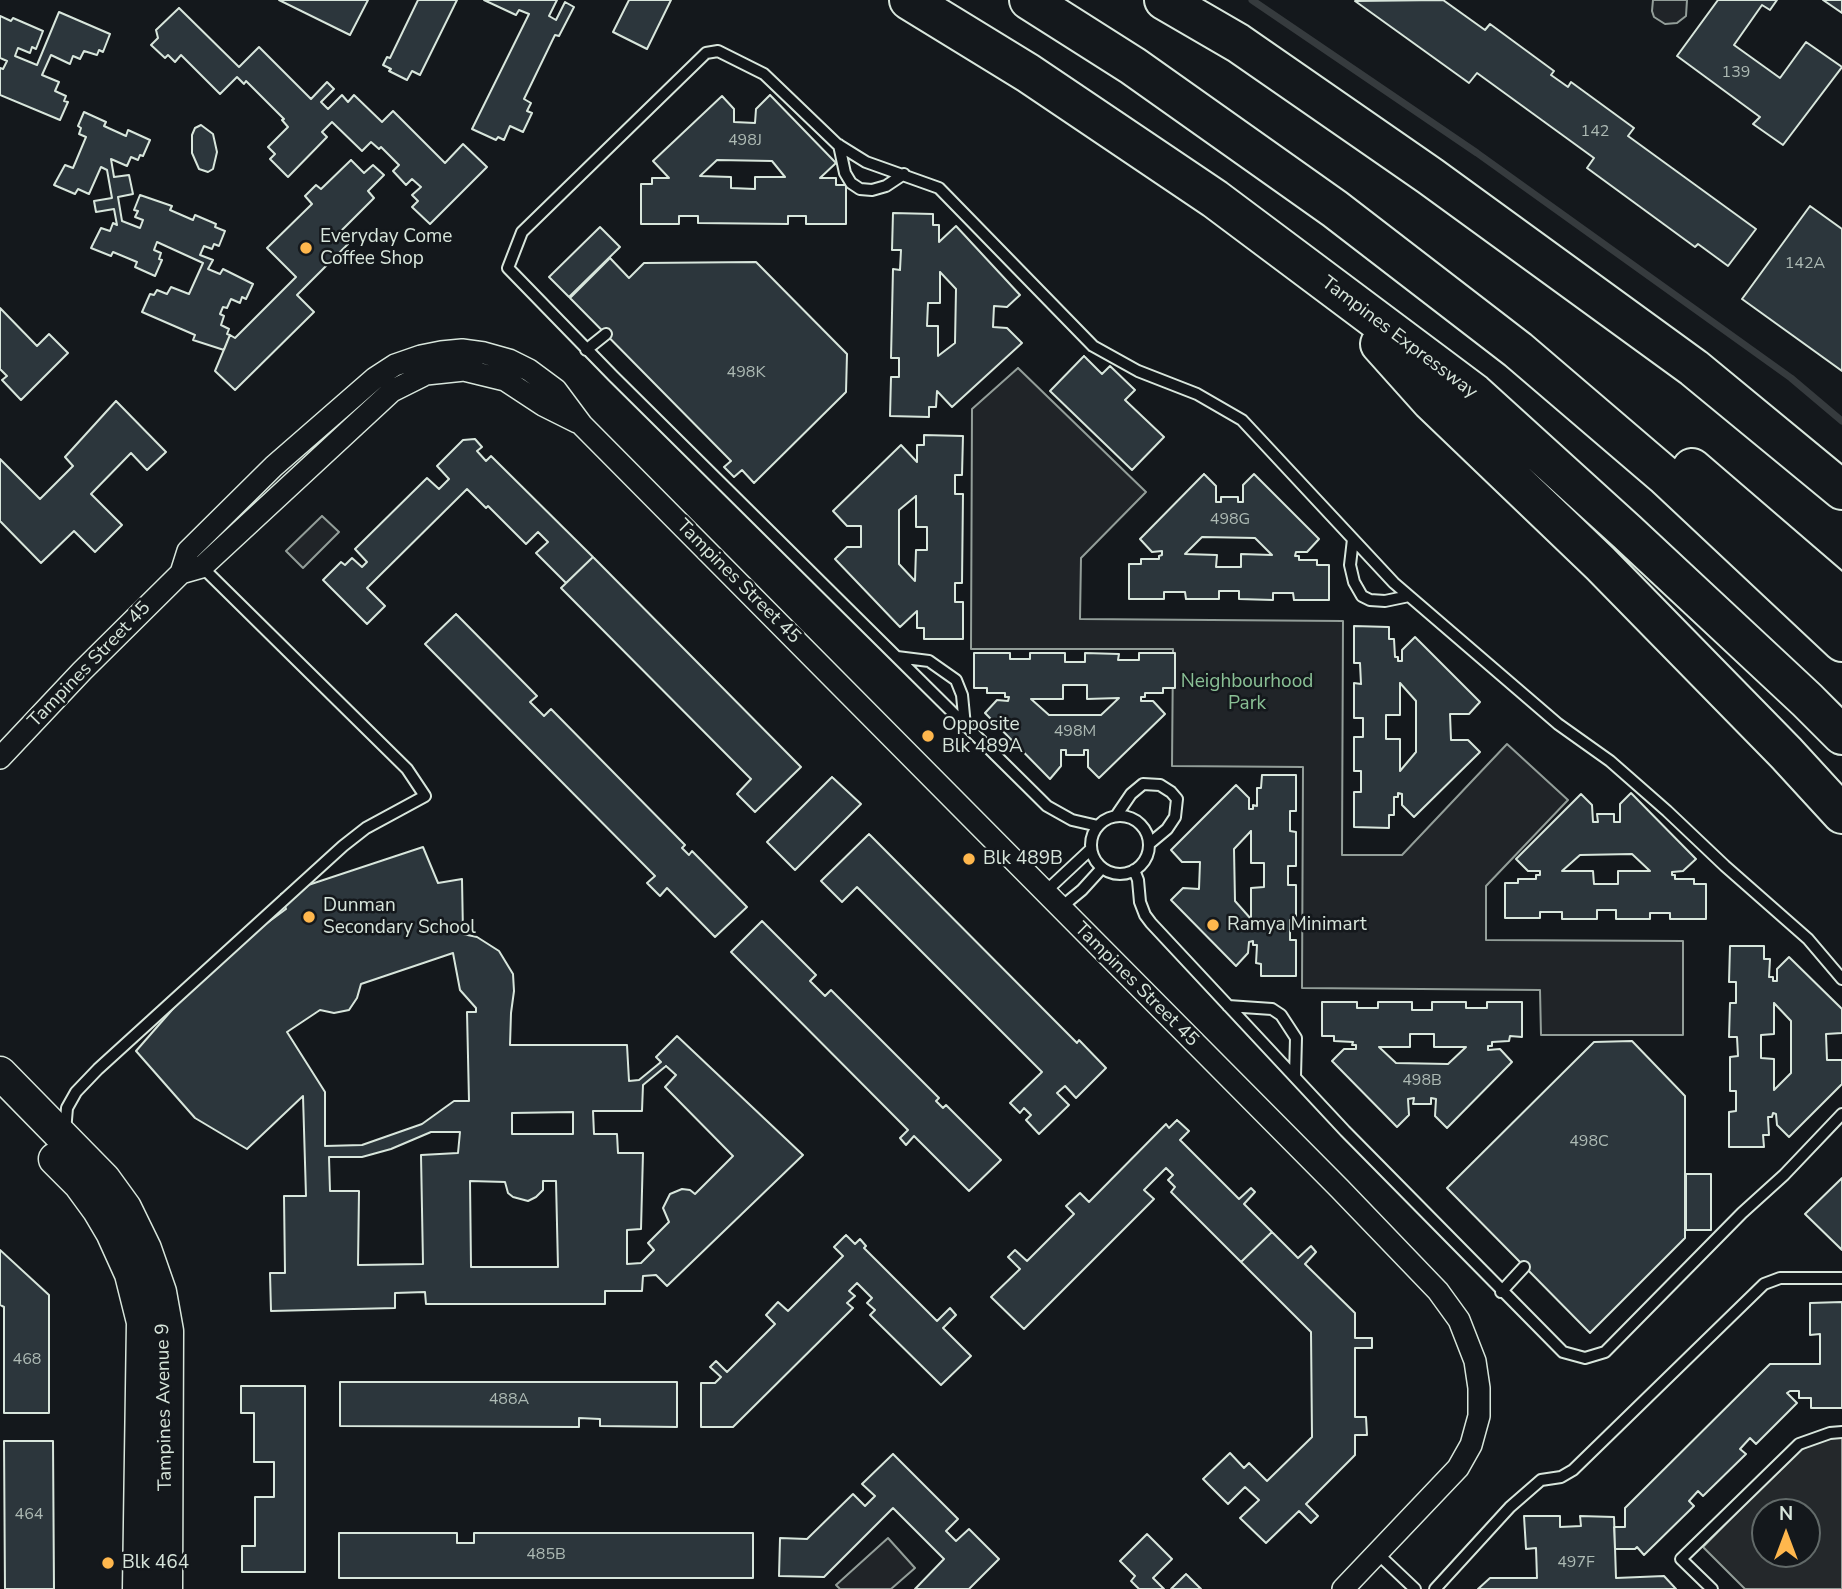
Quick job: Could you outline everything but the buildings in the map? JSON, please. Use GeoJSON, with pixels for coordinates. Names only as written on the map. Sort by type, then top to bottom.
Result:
{"type":"FeatureCollection","features":[{"type":"Feature","properties":{"kind":"highway","name":"Tampines Expressway"},"geometry":{"type":"LineString","coordinates":[[909,0],[1028,73],[1195,185],[1474,393],[1808,700],[1842,735]]}},
{"type":"Feature","properties":{"kind":"highway"},"geometry":{"type":"LineString","coordinates":[[1029,0],[1133,66],[1323,201],[1518,350],[1664,475],[1842,642]]}},
{"type":"Feature","properties":{"kind":"highway"},"geometry":{"type":"LineString","coordinates":[[1164,0],[1238,43],[1430,176],[1694,368],[1842,490]]}},
{"type":"Feature","properties":{"kind":"highway"},"geometry":{"type":"LineString","coordinates":[[1325,283],[1431,401],[1600,564],[1786,753],[1842,814]]}},
{"type":"Feature","properties":{"kind":"highway"},"geometry":{"type":"LineString","coordinates":[[1518,350],[1681,458],[1842,597]]}},
{"type":"Feature","properties":{"kind":"main road","name":"Tampines Avenue 9"},"geometry":{"type":"LineString","coordinates":[[0,1073],[104,1179],[125,1208],[145,1249],[160,1292],[167,1331],[166,1589]]}},
{"type":"Feature","properties":{"kind":"main road","name":"Tampines Avenue 9"},"geometry":{"type":"LineString","coordinates":[[0,1103],[86,1193],[112,1232],[131,1274],[143,1322],[139,1589]]}},
{"type":"Feature","properties":{"kind":"street","name":"Tampines Street 45"},"geometry":{"type":"LineString","coordinates":[[0,758],[82,671],[195,560],[274,466],[375,378],[396,365],[421,356],[462,350],[509,360],[529,370],[556,390],[582,425],[1059,909],[1340,1189],[1438,1291],[1458,1320],[1475,1361],[1479,1388],[1479,1416],[1471,1445],[1458,1468],[1343,1589]]}},
{"type":"Feature","properties":{"kind":"lane"},"geometry":{"type":"LineString","coordinates":[[1098,826],[1072,820],[1046,806],[586,349],[508,268],[522,232],[706,53],[718,51],[764,74],[839,145],[866,162],[939,188],[1093,345],[1138,371],[1197,394],[1242,420],[1409,596],[1558,724],[1610,761],[1667,811],[1808,939],[1842,979]]}},
{"type":"Feature","properties":{"kind":"lane"},"geometry":{"type":"LineString","coordinates":[[839,145],[845,173],[851,183],[860,189],[872,190],[886,186],[904,174]]}},
{"type":"Feature","properties":{"kind":"lane"},"geometry":{"type":"LineString","coordinates":[[586,349],[606,334]]}},
{"type":"Feature","properties":{"kind":"lane"},"geometry":{"type":"LineString","coordinates":[[1353,539],[1350,565],[1353,582],[1362,596],[1370,600],[1385,601],[1409,596]]}},
{"type":"Feature","properties":{"kind":"lane"},"geometry":{"type":"LineString","coordinates":[[64,1139],[67,1108],[76,1092],[98,1069],[343,846],[366,828],[425,796],[407,769],[195,560]]}},
{"type":"Feature","properties":{"kind":"lane"},"geometry":{"type":"LineString","coordinates":[[896,657],[929,661],[956,680],[962,695],[965,726]]}},
{"type":"Feature","properties":{"kind":"lane"},"geometry":{"type":"LineString","coordinates":[[1116,816],[1124,816],[1139,823],[1148,836],[1149,844],[1146,860],[1134,870],[1123,874],[1112,873],[1102,868],[1095,860],[1091,849],[1092,837],[1098,826],[1116,816],[1130,794],[1143,784],[1160,785],[1171,792],[1177,799],[1175,817],[1167,829],[1149,844]]}},
{"type":"Feature","properties":{"kind":"lane"},"geometry":{"type":"LineString","coordinates":[[1045,892],[1091,849]]}},
{"type":"Feature","properties":{"kind":"lane"},"geometry":{"type":"LineString","coordinates":[[1059,909],[1082,891],[1102,868]]}},
{"type":"Feature","properties":{"kind":"lane"},"geometry":{"type":"LineString","coordinates":[[1134,870],[1145,915],[1294,1076],[1501,1292],[1563,1352],[1585,1358],[1605,1352],[1842,1114]]}},
{"type":"Feature","properties":{"kind":"lane"},"geometry":{"type":"LineString","coordinates":[[1228,1006],[1272,1009],[1281,1015],[1296,1038],[1294,1076]]}},
{"type":"Feature","properties":{"kind":"lane"},"geometry":{"type":"LineString","coordinates":[[1501,1292],[1524,1266]]}},
{"type":"Feature","properties":{"kind":"lane"},"geometry":{"type":"LineString","coordinates":[[1435,1589],[1517,1500],[1541,1480],[1561,1477],[1573,1470],[1764,1284],[1780,1278],[1842,1278]]}},
{"type":"Feature","properties":{"kind":"lane"},"geometry":{"type":"LineString","coordinates":[[1712,1589],[1681,1559],[1799,1444],[1830,1433],[1842,1432]]}},
{"type":"Feature","properties":{"kind":"lane"},"geometry":{"type":"LineString","coordinates":[[1378,1554],[1415,1589]]}},
{"type":"Feature","properties":{"kind":"green space"},"geometry":{"type":"Polygon","coordinates":[[[1653,0],[1687,0],[1686,16],[1677,23],[1665,24],[1654,17],[1653,0]]]}},
{"type":"Feature","properties":{"kind":"green space","name":"Neighbourhood Park"},"geometry":{"type":"Polygon","coordinates":[[[1018,368],[1146,492],[1081,558],[1080,619],[1343,621],[1342,855],[1402,855],[1507,744],[1568,800],[1486,886],[1486,940],[1683,941],[1683,1035],[1541,1035],[1540,990],[1302,988],[1303,767],[1172,766],[1173,649],[971,649],[972,409],[1018,368]]]}},
{"type":"Feature","properties":{"kind":"green space"},"geometry":{"type":"Polygon","coordinates":[[[322,516],[339,532],[303,568],[286,551],[322,516]]]}},
{"type":"Feature","properties":{"kind":"green space"},"geometry":{"type":"Polygon","coordinates":[[[888,1538],[915,1568],[891,1589],[840,1589],[836,1585],[888,1538]]]}},
{"type":"Feature","properties":{"kind":"shaded area"},"geometry":{"type":"Polygon","coordinates":[[[1842,1435],[1842,1589],[1745,1589],[1703,1547],[1796,1452],[1823,1439],[1842,1435]]]}},
{"type":"Feature","properties":{"kind":"waterway"},"geometry":{"type":"LineString","coordinates":[[1252,0],[1477,153],[1791,378],[1842,421]]}},
{"type":"Feature","properties":{"kind":"place","name":"Everyday Come Coffee Shop"},"geometry":{"type":"Point","coordinates":[306,248]}},
{"type":"Feature","properties":{"kind":"place","name":"Opposite Blk 489A"},"geometry":{"type":"Point","coordinates":[928,736]}},
{"type":"Feature","properties":{"kind":"place","name":"Blk 489B"},"geometry":{"type":"Point","coordinates":[969,859]}},
{"type":"Feature","properties":{"kind":"place","name":"Dunman Secondary School"},"geometry":{"type":"Point","coordinates":[309,917]}},
{"type":"Feature","properties":{"kind":"place","name":"Ramya Minimart"},"geometry":{"type":"Point","coordinates":[1213,925]}},
{"type":"Feature","properties":{"kind":"place","name":"Blk 464"},"geometry":{"type":"Point","coordinates":[108,1563]}}]}
